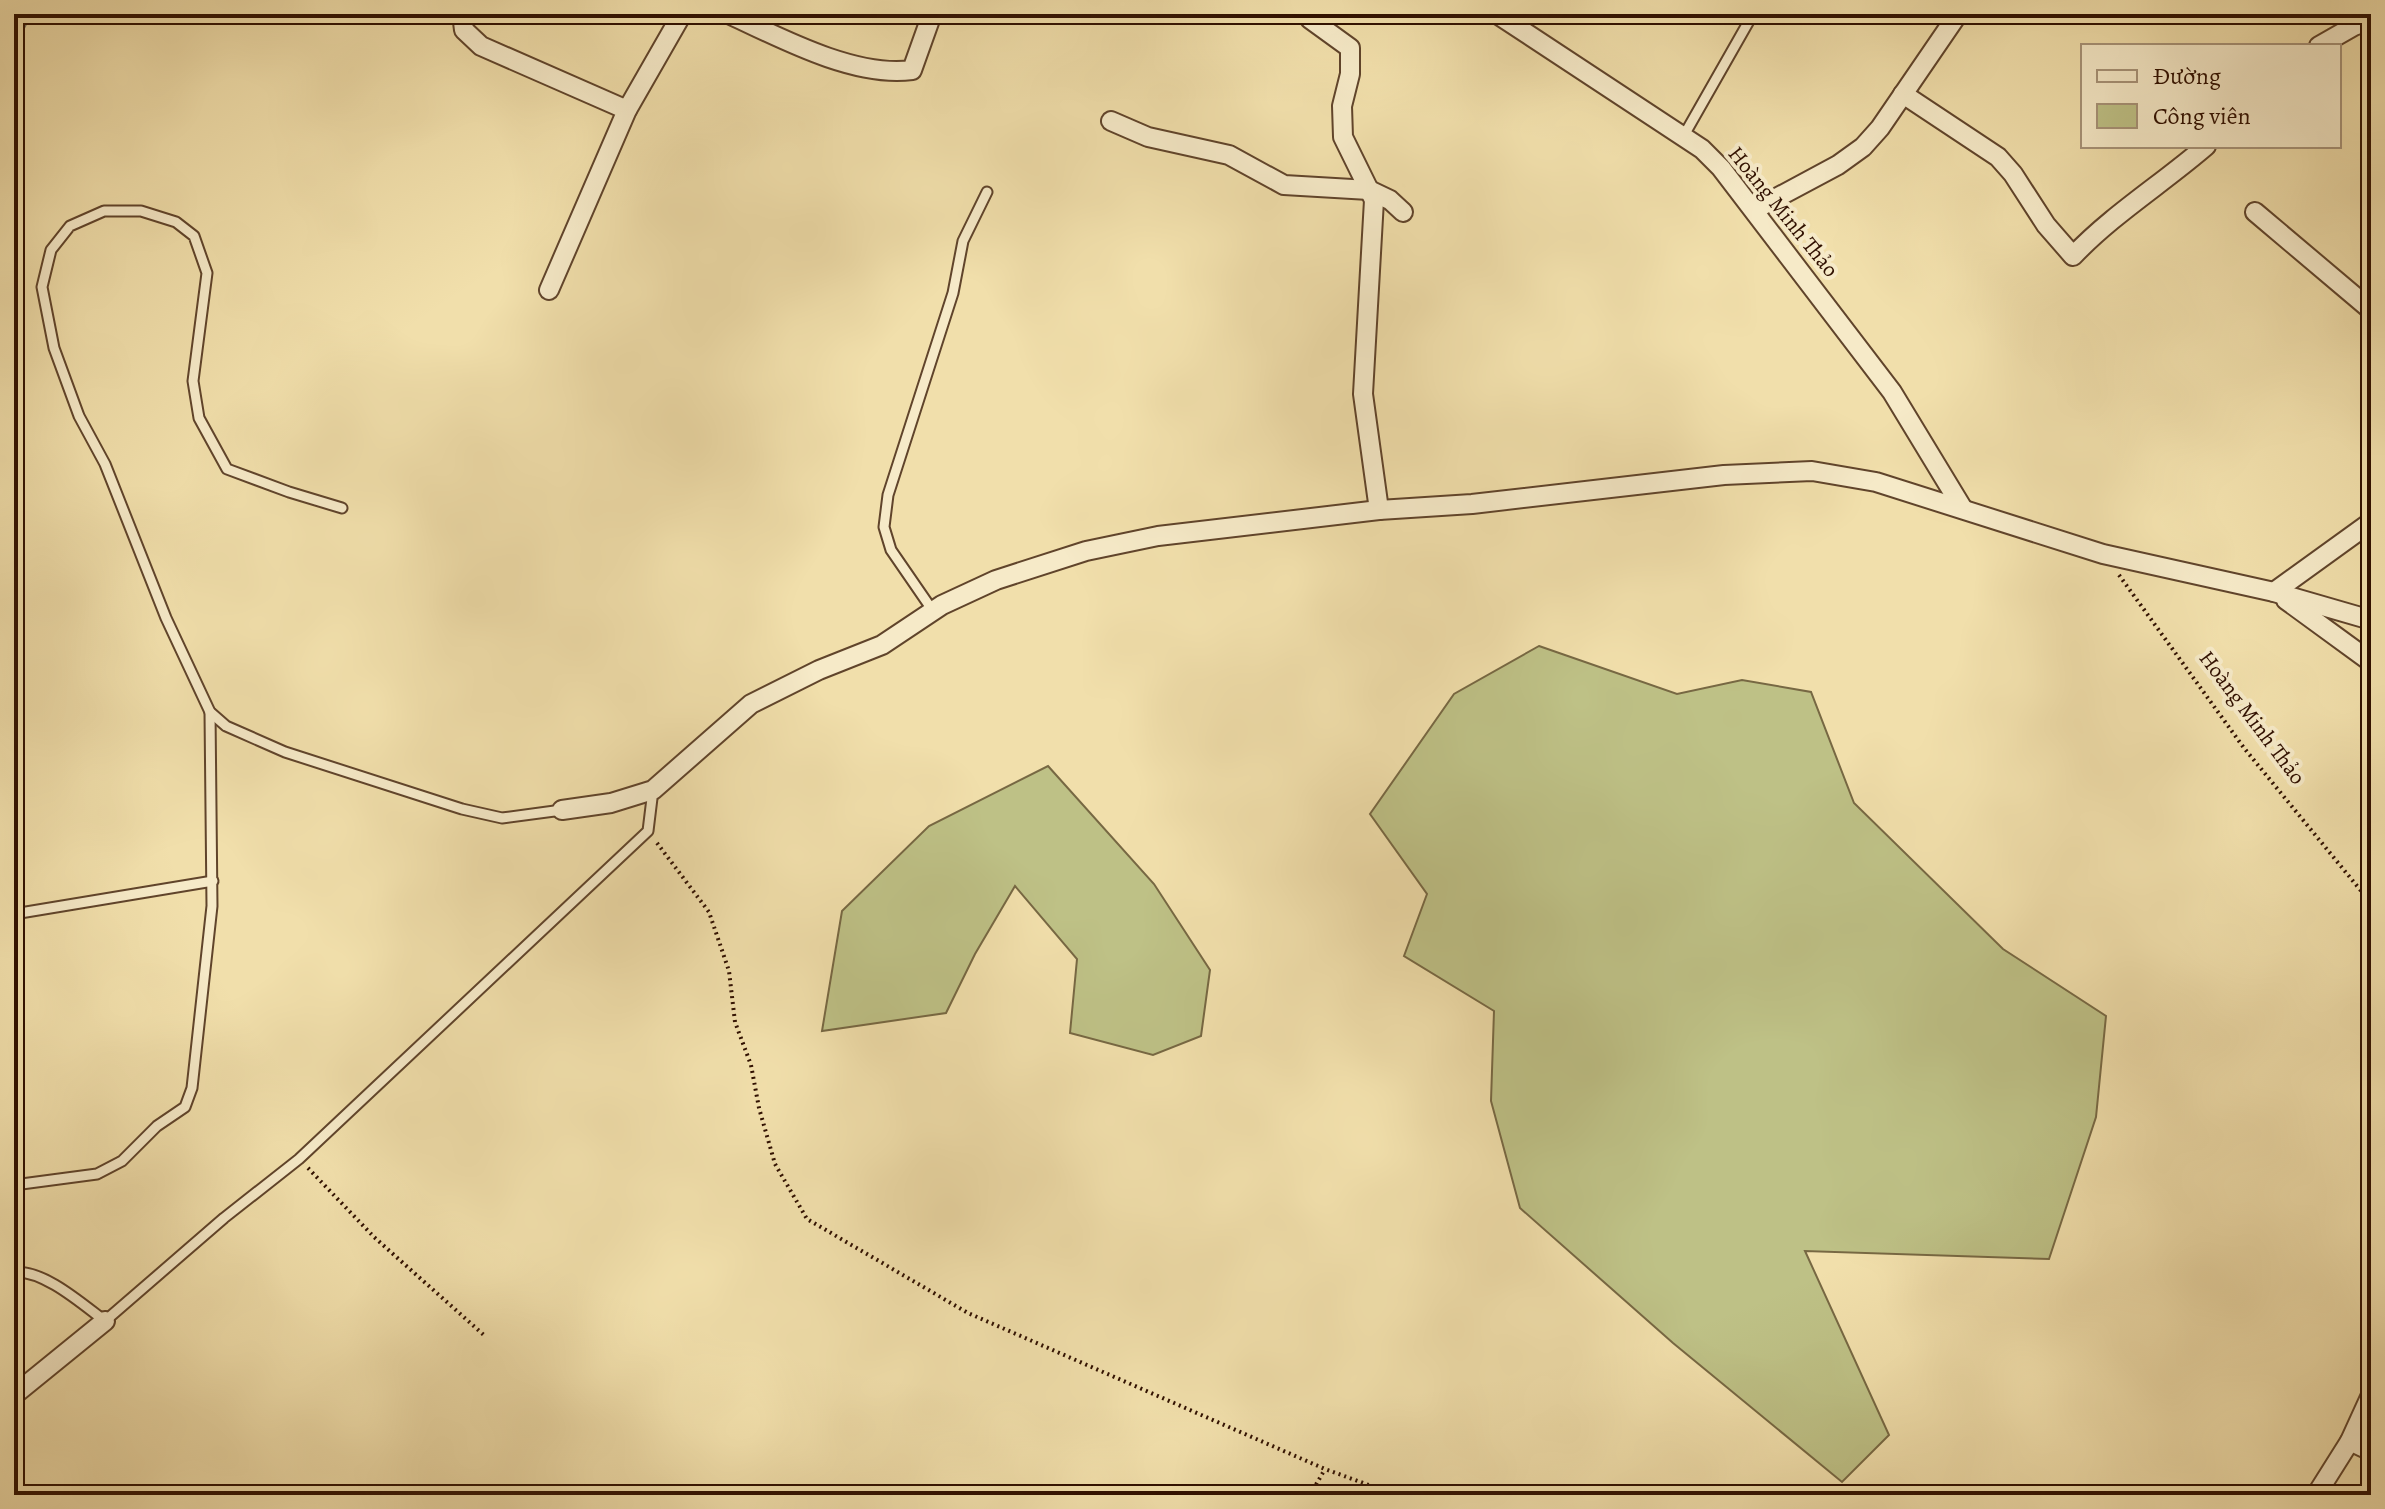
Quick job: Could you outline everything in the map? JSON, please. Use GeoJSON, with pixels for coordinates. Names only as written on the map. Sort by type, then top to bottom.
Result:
{"type":"FeatureCollection","features":[{"type":"Feature","properties":{"kind":"street"},"geometry":{"type":"LineString","coordinates":[[462,14],[464,30],[481,46],[627,110]]}},
{"type":"Feature","properties":{"kind":"street"},"geometry":{"type":"LineString","coordinates":[[549,290],[627,110],[682,14]]}},
{"type":"Feature","properties":{"kind":"street"},"geometry":{"type":"LineString","coordinates":[[729,14],[842,63],[898,72],[912,70],[932,14]]}},
{"type":"Feature","properties":{"kind":"street","name":"Hoàng Minh Thảo"},"geometry":{"type":"LineString","coordinates":[[1497,14],[1702,149],[1721,168],[1892,392],[1963,509]]}},
{"type":"Feature","properties":{"kind":"street"},"geometry":{"type":"LineString","coordinates":[[1754,210],[1838,165],[1863,147],[1880,128],[1958,14]]}},
{"type":"Feature","properties":{"kind":"street"},"geometry":{"type":"LineString","coordinates":[[1310,19],[1350,48],[1350,74],[1342,106],[1343,137],[1374,200],[1363,394],[1379,510]]}},
{"type":"Feature","properties":{"kind":"street"},"geometry":{"type":"LineString","coordinates":[[2322,44],[2371,20]]}},
{"type":"Feature","properties":{"kind":"street"},"geometry":{"type":"LineString","coordinates":[[1903,94],[1998,157],[2013,174],[2046,225],[2073,256],[2109,220],[2166,180],[2204,148]]}},
{"type":"Feature","properties":{"kind":"street"},"geometry":{"type":"LineString","coordinates":[[1111,121],[1148,137],[1229,155],[1284,185],[1369,190],[1390,200],[1403,212]]}},
{"type":"Feature","properties":{"kind":"street"},"geometry":{"type":"LineString","coordinates":[[2255,212],[2371,310]]}},
{"type":"Feature","properties":{"kind":"street"},"geometry":{"type":"LineString","coordinates":[[562,810],[611,803],[653,790],[751,704],[819,670],[882,645],[933,611],[996,580],[1086,551],[1158,536],[1379,510],[1472,504],[1724,475],[1812,471],[1876,482],[2103,554],[2274,592],[2371,620]]}},
{"type":"Feature","properties":{"kind":"street"},"geometry":{"type":"LineString","coordinates":[[2274,592],[2371,522]]}},
{"type":"Feature","properties":{"kind":"street"},"geometry":{"type":"LineString","coordinates":[[2274,592],[2371,662]]}},
{"type":"Feature","properties":{"kind":"street"},"geometry":{"type":"LineString","coordinates":[[14,1395],[105,1321]]}},
{"type":"Feature","properties":{"kind":"street"},"geometry":{"type":"LineString","coordinates":[[2316,1495],[2350,1441],[2371,1395]]}},
{"type":"Feature","properties":{"kind":"street"},"geometry":{"type":"LineString","coordinates":[[2350,1441],[2371,1451]]}},
{"type":"Feature","properties":{"kind":"lane"},"geometry":{"type":"LineString","coordinates":[[1683,137],[1753,14]]}},
{"type":"Feature","properties":{"kind":"lane"},"geometry":{"type":"LineString","coordinates":[[933,611],[891,550],[884,527],[888,495],[953,293],[963,241],[987,192]]}},
{"type":"Feature","properties":{"kind":"lane"},"geometry":{"type":"LineString","coordinates":[[342,508],[227,469],[220,457],[199,418],[193,381],[207,273],[194,236],[176,222],[141,211],[104,211],[70,226],[51,250],[42,287],[54,348],[79,416],[105,464],[166,618],[210,712],[226,726],[285,752],[462,809],[502,818],[562,810]]}},
{"type":"Feature","properties":{"kind":"lane"},"geometry":{"type":"LineString","coordinates":[[14,1185],[97,1174],[122,1161],[157,1126],[185,1107],[192,1088],[212,906],[210,712]]}},
{"type":"Feature","properties":{"kind":"lane"},"geometry":{"type":"LineString","coordinates":[[14,1272],[26,1271],[67,1292],[105,1321],[224,1218],[299,1159],[648,831],[653,790]]}},
{"type":"Feature","properties":{"kind":"lane"},"geometry":{"type":"LineString","coordinates":[[14,914],[213,881]]}},
{"type":"Feature","properties":{"kind":"path","name":"Hoàng Minh Thảo"},"geometry":{"type":"LineString","coordinates":[[2103,554],[2244,748],[2371,903]]}},
{"type":"Feature","properties":{"kind":"path"},"geometry":{"type":"LineString","coordinates":[[648,831],[709,912],[729,971],[735,1022],[751,1065],[775,1164],[807,1219],[968,1313],[1325,1469],[1396,1495]]}},
{"type":"Feature","properties":{"kind":"path"},"geometry":{"type":"LineString","coordinates":[[299,1159],[374,1237],[486,1337]]}},
{"type":"Feature","properties":{"kind":"path"},"geometry":{"type":"LineString","coordinates":[[1310,1495],[1325,1469]]}},
{"type":"Feature","properties":{"kind":"green space"},"geometry":{"type":"Polygon","coordinates":[[[1539,646],[1677,694],[1742,680],[1811,692],[1854,803],[2003,949],[2106,1016],[2096,1117],[2049,1259],[1805,1251],[1889,1435],[1842,1482],[1673,1343],[1520,1208],[1491,1101],[1494,1011],[1404,956],[1427,894],[1370,814],[1454,694],[1539,646]]]}},
{"type":"Feature","properties":{"kind":"green space"},"geometry":{"type":"Polygon","coordinates":[[[1048,766],[1154,884],[1210,970],[1201,1036],[1153,1055],[1070,1033],[1077,959],[1015,886],[975,954],[946,1013],[822,1031],[842,911],[929,826],[1048,766]]]}},
{"type":"Feature","properties":{"kind":"waterway"},"geometry":{"type":"LineString","coordinates":[[14,43],[29,14]]}}]}
